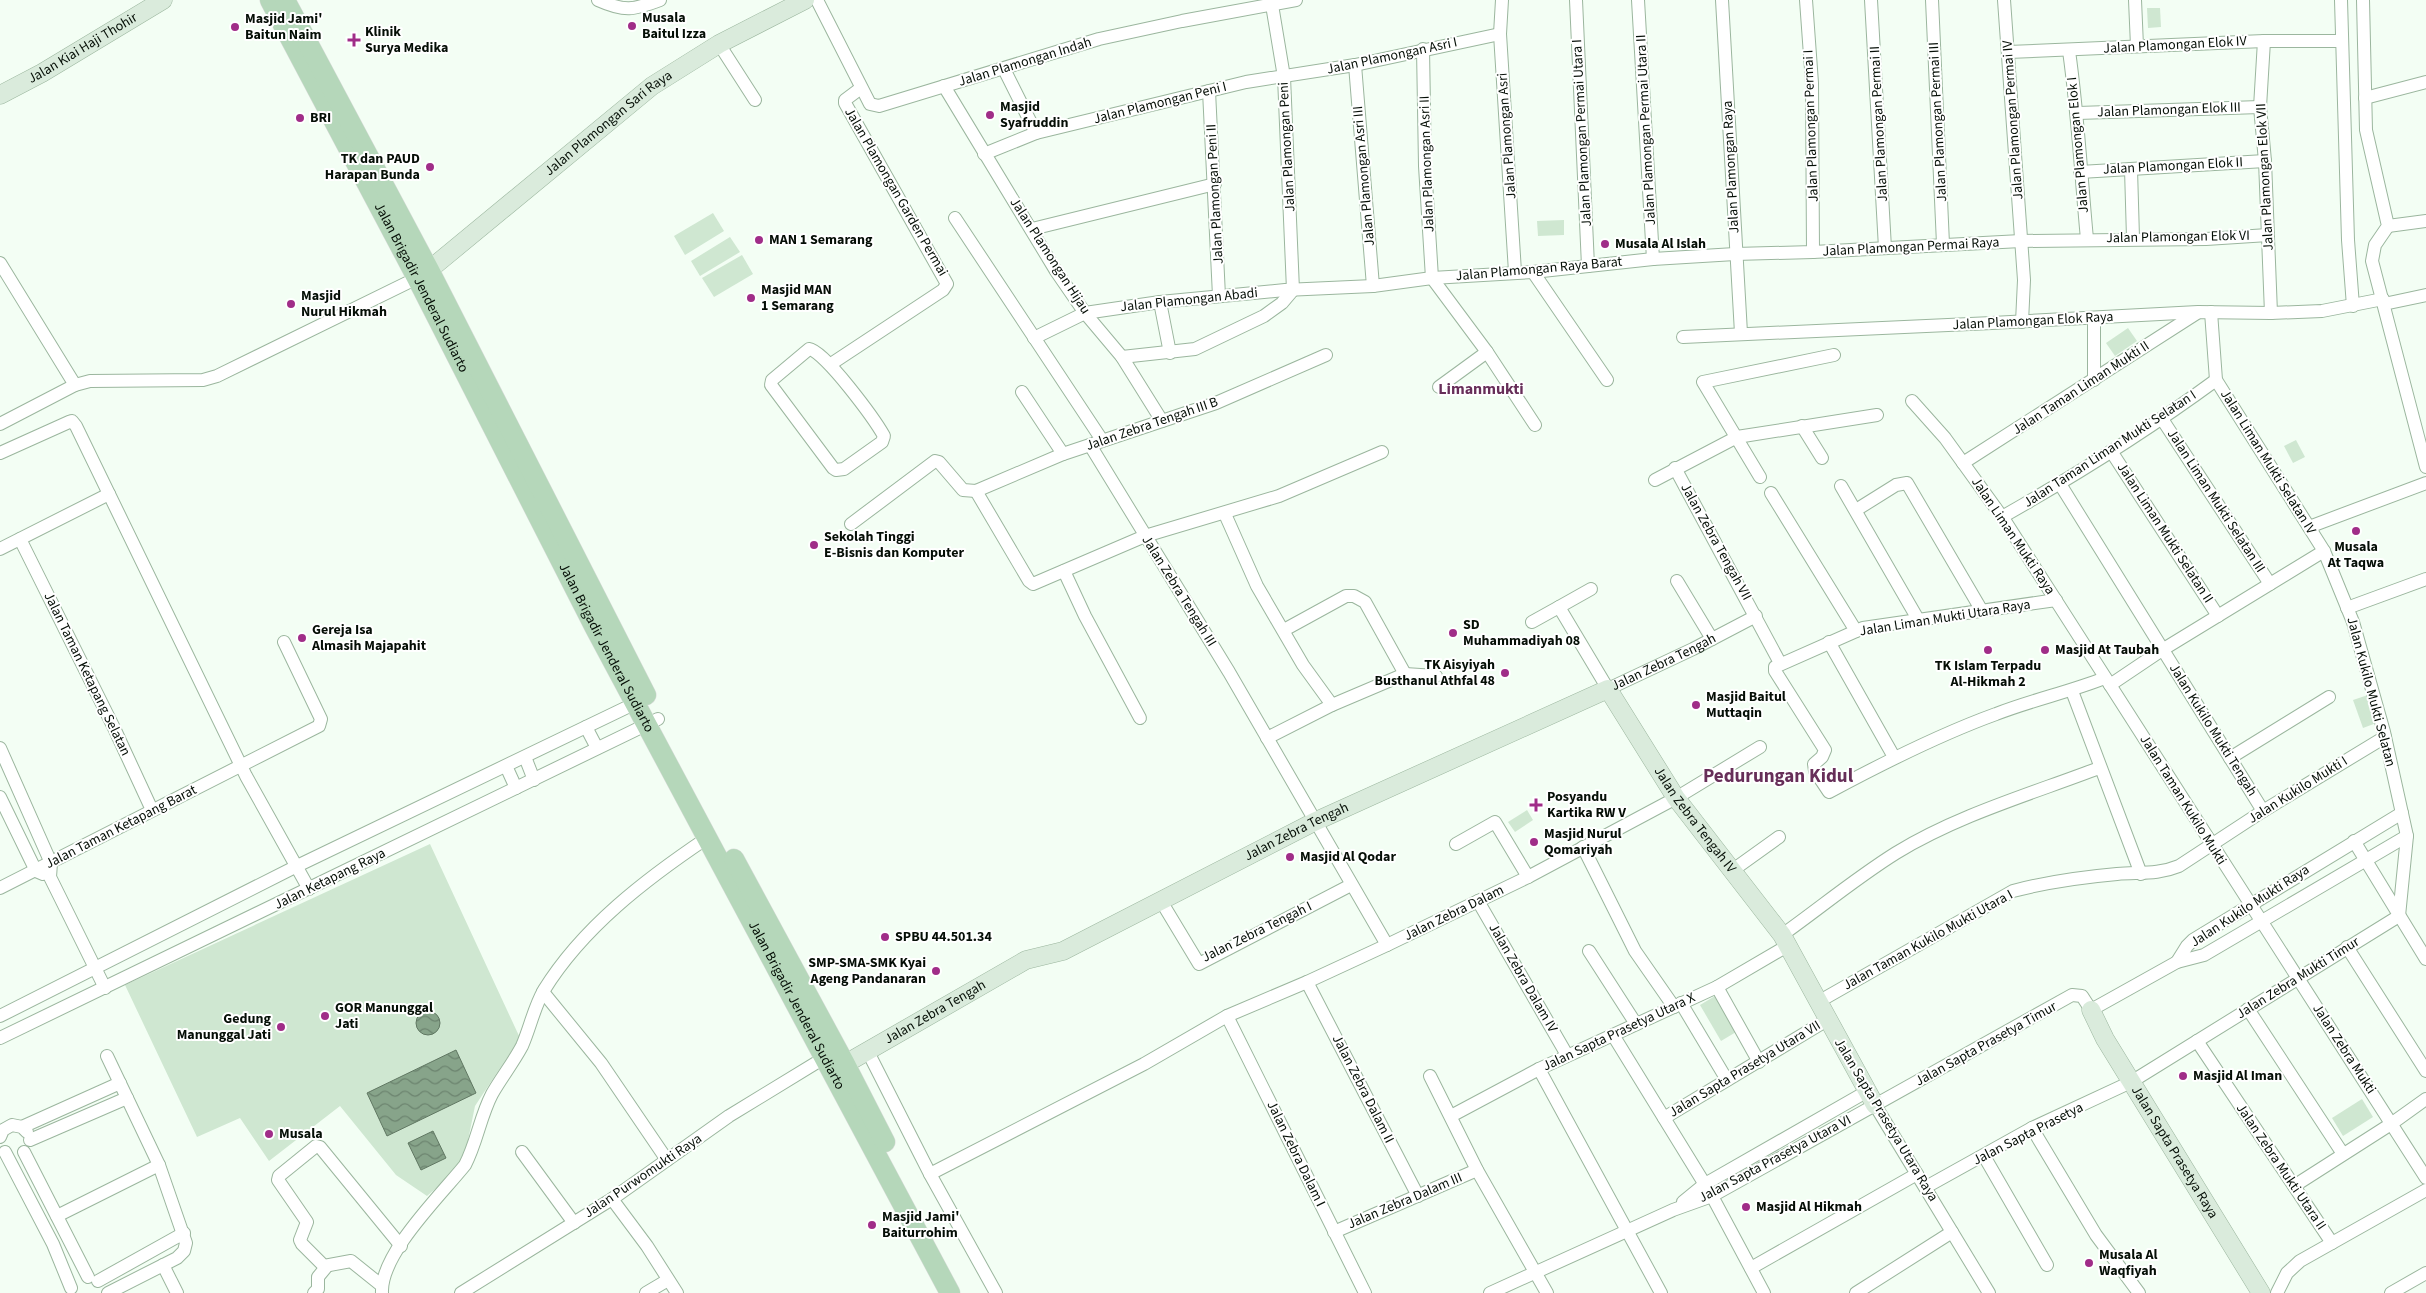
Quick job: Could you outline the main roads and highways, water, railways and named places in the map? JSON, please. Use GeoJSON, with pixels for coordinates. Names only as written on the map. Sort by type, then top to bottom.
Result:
{"type":"FeatureCollection","features":[{"type":"Feature","properties":{"kind":"main road","name":"Jalan Brigadir Jenderal Sudiarto"},"geometry":{"type":"LineString","coordinates":[[270,0],[423,274]]}},
{"type":"Feature","properties":{"kind":"main road","name":"Jalan Brigadir Jenderal Sudiarto"},"geometry":{"type":"LineString","coordinates":[[285,0],[423,274],[590,620],[641,701],[845,1064],[963,1293]]}},
{"type":"Feature","properties":{"kind":"main road","name":"Jalan Brigadir Jenderal Sudiarto"},"geometry":{"type":"LineString","coordinates":[[652,721],[707,838],[950,1293]]}},
{"type":"Feature","properties":{"kind":"water"},"geometry":{"type":"Polygon","coordinates":[[[428,1011],[437,1014],[440,1023],[437,1032],[428,1035],[419,1032],[416,1023],[419,1014],[428,1011]]]}},
{"type":"Feature","properties":{"kind":"water"},"geometry":{"type":"Polygon","coordinates":[[[456,1050],[476,1093],[387,1136],[367,1093],[456,1050]]]}},
{"type":"Feature","properties":{"kind":"water"},"geometry":{"type":"Polygon","coordinates":[[[433,1131],[446,1158],[421,1170],[408,1143],[433,1131]]]}},
{"type":"Feature","properties":{"kind":"place","name":"Musala Baitul Izza"},"geometry":{"type":"Point","coordinates":[632,26]}},
{"type":"Feature","properties":{"kind":"place","name":"Masjid Jami' Baitun Naim"},"geometry":{"type":"Point","coordinates":[235,27]}},
{"type":"Feature","properties":{"kind":"place","name":"Klinik Surya Medika"},"geometry":{"type":"Point","coordinates":[354,40]}},
{"type":"Feature","properties":{"kind":"place","name":"Masjid Syafruddin"},"geometry":{"type":"Point","coordinates":[990,115]}},
{"type":"Feature","properties":{"kind":"place","name":"BRI"},"geometry":{"type":"Point","coordinates":[300,118]}},
{"type":"Feature","properties":{"kind":"place","name":"TK dan PAUD Harapan Bunda"},"geometry":{"type":"Point","coordinates":[430,167]}},
{"type":"Feature","properties":{"kind":"place","name":"MAN 1 Semarang"},"geometry":{"type":"Point","coordinates":[759,240]}},
{"type":"Feature","properties":{"kind":"place","name":"Musala Al Islah"},"geometry":{"type":"Point","coordinates":[1605,244]}},
{"type":"Feature","properties":{"kind":"place","name":"Masjid MAN 1 Semarang"},"geometry":{"type":"Point","coordinates":[751,298]}},
{"type":"Feature","properties":{"kind":"place","name":"Masjid Nurul Hikmah"},"geometry":{"type":"Point","coordinates":[291,304]}},
{"type":"Feature","properties":{"kind":"place","name":"Musala At Taqwa"},"geometry":{"type":"Point","coordinates":[2356,531]}},
{"type":"Feature","properties":{"kind":"place","name":"Sekolah Tinggi E-Bisnis dan Komputer"},"geometry":{"type":"Point","coordinates":[814,545]}},
{"type":"Feature","properties":{"kind":"place","name":"SD Muhammadiyah 08"},"geometry":{"type":"Point","coordinates":[1453,633]}},
{"type":"Feature","properties":{"kind":"place","name":"Gereja Isa Almasih Majapahit"},"geometry":{"type":"Point","coordinates":[302,638]}},
{"type":"Feature","properties":{"kind":"place","name":"TK Islam Terpadu Al-Hikmah 2"},"geometry":{"type":"Point","coordinates":[1988,650]}},
{"type":"Feature","properties":{"kind":"place","name":"Masjid At Taubah"},"geometry":{"type":"Point","coordinates":[2045,650]}},
{"type":"Feature","properties":{"kind":"place","name":"TK Aisyiyah Busthanul Athfal 48"},"geometry":{"type":"Point","coordinates":[1505,673]}},
{"type":"Feature","properties":{"kind":"place","name":"Masjid Baitul Muttaqin"},"geometry":{"type":"Point","coordinates":[1696,705]}},
{"type":"Feature","properties":{"kind":"place","name":"Posyandu Kartika RW V"},"geometry":{"type":"Point","coordinates":[1536,805]}},
{"type":"Feature","properties":{"kind":"place","name":"Masjid Nurul Qomariyah"},"geometry":{"type":"Point","coordinates":[1534,842]}},
{"type":"Feature","properties":{"kind":"place","name":"Masjid Al Qodar"},"geometry":{"type":"Point","coordinates":[1290,857]}},
{"type":"Feature","properties":{"kind":"place","name":"SPBU 44.501.34"},"geometry":{"type":"Point","coordinates":[885,937]}},
{"type":"Feature","properties":{"kind":"place","name":"SMP-SMA-SMK Kyai Ageng Pandanaran"},"geometry":{"type":"Point","coordinates":[936,971]}},
{"type":"Feature","properties":{"kind":"place","name":"GOR Manunggal Jati"},"geometry":{"type":"Point","coordinates":[325,1016]}},
{"type":"Feature","properties":{"kind":"place","name":"Gedung Manunggal Jati"},"geometry":{"type":"Point","coordinates":[281,1027]}},
{"type":"Feature","properties":{"kind":"place","name":"Masjid Al Iman"},"geometry":{"type":"Point","coordinates":[2183,1076]}},
{"type":"Feature","properties":{"kind":"place","name":"Musala"},"geometry":{"type":"Point","coordinates":[269,1134]}},
{"type":"Feature","properties":{"kind":"place","name":"Masjid Al Hikmah"},"geometry":{"type":"Point","coordinates":[1746,1207]}},
{"type":"Feature","properties":{"kind":"place","name":"Masjid Jami' Baiturrohim"},"geometry":{"type":"Point","coordinates":[872,1225]}},
{"type":"Feature","properties":{"kind":"place","name":"Musala Al Waqfiyah"},"geometry":{"type":"Point","coordinates":[2089,1263]}},
{"type":"Feature","properties":{"kind":"district","name":"Limanmukti"},"geometry":{"type":"Point","coordinates":[1481,389]}},
{"type":"Feature","properties":{"kind":"district","name":"Pedurungan Kidul"},"geometry":{"type":"Point","coordinates":[1778,776]}}]}
